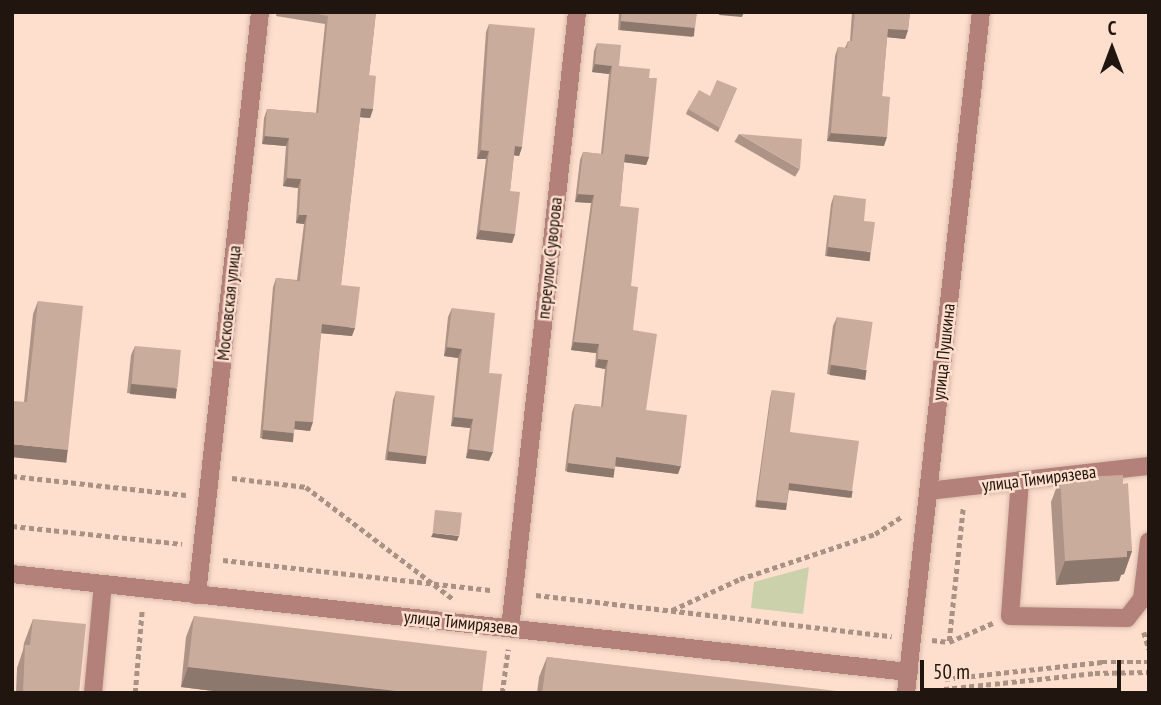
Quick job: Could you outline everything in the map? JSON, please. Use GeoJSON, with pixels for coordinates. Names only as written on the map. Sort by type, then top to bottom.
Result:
{"type":"FeatureCollection","features":[{"type":"Feature","properties":{"kind":"street","name":"Московская улица"},"geometry":{"type":"LineString","coordinates":[[197,594],[260,12]]}},
{"type":"Feature","properties":{"kind":"street","name":"переулок Суворова"},"geometry":{"type":"LineString","coordinates":[[510,628],[577,12]]}},
{"type":"Feature","properties":{"kind":"street","name":"улица Пушкина"},"geometry":{"type":"LineString","coordinates":[[906,693],[981,12]]}},
{"type":"Feature","properties":{"kind":"street","name":"улица Тимирязева"},"geometry":{"type":"LineString","coordinates":[[928,495],[1020,480],[1149,466]]}},
{"type":"Feature","properties":{"kind":"street"},"geometry":{"type":"LineString","coordinates":[[1020,480],[1010,616],[1128,618],[1142,600],[1149,541]]}},
{"type":"Feature","properties":{"kind":"street","name":"улица Тимирязева"},"geometry":{"type":"LineString","coordinates":[[12,574],[909,672]]}},
{"type":"Feature","properties":{"kind":"street"},"geometry":{"type":"LineString","coordinates":[[93,693],[103,584]]}},
{"type":"Feature","properties":{"kind":"path"},"geometry":{"type":"LineString","coordinates":[[210,475],[306,487],[436,584],[483,626]]}},
{"type":"Feature","properties":{"kind":"path"},"geometry":{"type":"LineString","coordinates":[[12,476],[208,497]]}},
{"type":"Feature","properties":{"kind":"path"},"geometry":{"type":"LineString","coordinates":[[949,642],[965,488]]}},
{"type":"Feature","properties":{"kind":"path"},"geometry":{"type":"LineString","coordinates":[[671,610],[740,579],[875,534],[928,495]]}},
{"type":"Feature","properties":{"kind":"path"},"geometry":{"type":"LineString","coordinates":[[12,526],[436,584],[949,642],[1010,616]]}},
{"type":"Feature","properties":{"kind":"path"},"geometry":{"type":"LineString","coordinates":[[135,693],[144,589]]}},
{"type":"Feature","properties":{"kind":"path"},"geometry":{"type":"LineString","coordinates":[[502,693],[510,628]]}},
{"type":"Feature","properties":{"kind":"path"},"geometry":{"type":"LineString","coordinates":[[945,679],[1102,662],[1149,662]]}},
{"type":"Feature","properties":{"kind":"path"},"geometry":{"type":"LineString","coordinates":[[944,689],[1095,673],[1149,672]]}},
{"type":"Feature","properties":{"kind":"green space"},"geometry":{"type":"Polygon","coordinates":[[[809,567],[803,614],[751,608],[754,582],[809,567]]]}},
{"type":"Feature","properties":{"kind":"building"},"geometry":{"type":"Polygon","coordinates":[[[307,12],[376,12],[369,75],[376,76],[373,109],[361,108],[341,285],[360,287],[355,328],[322,324],[313,422],[295,421],[294,433],[263,430],[276,278],[300,281],[307,215],[299,215],[301,179],[287,178],[289,138],[265,136],[267,109],[318,113],[328,16],[307,12]]]}},
{"type":"Feature","properties":{"kind":"building"},"geometry":{"type":"Polygon","coordinates":[[[622,12],[697,12],[695,28],[621,21],[622,12]]]}},
{"type":"Feature","properties":{"kind":"building"},"geometry":{"type":"Polygon","coordinates":[[[855,12],[910,12],[908,30],[888,29],[882,96],[890,97],[887,137],[831,133],[838,47],[847,48],[848,41],[852,41],[855,12]]]}},
{"type":"Feature","properties":{"kind":"building"},"geometry":{"type":"Polygon","coordinates":[[[489,24],[535,28],[522,147],[515,146],[510,191],[520,192],[515,234],[480,230],[489,151],[481,150],[489,24]]]}},
{"type":"Feature","properties":{"kind":"building"},"geometry":{"type":"Polygon","coordinates":[[[597,43],[621,45],[619,66],[650,69],[649,78],[657,78],[649,157],[625,154],[620,206],[639,208],[631,286],[638,287],[633,330],[657,334],[646,410],[687,415],[681,466],[616,457],[615,469],[568,463],[575,404],[603,407],[608,360],[598,359],[599,344],[574,342],[594,195],[578,194],[583,152],[603,154],[612,66],[595,64],[597,43]]]}},
{"type":"Feature","properties":{"kind":"building"},"geometry":{"type":"Polygon","coordinates":[[[717,80],[737,88],[720,128],[688,109],[699,90],[710,96],[717,80]]]}},
{"type":"Feature","properties":{"kind":"building"},"geometry":{"type":"Polygon","coordinates":[[[739,134],[802,139],[800,169],[739,134]]]}},
{"type":"Feature","properties":{"kind":"building"},"geometry":{"type":"Polygon","coordinates":[[[834,195],[866,199],[864,221],[875,222],[871,252],[828,247],[834,195]]]}},
{"type":"Feature","properties":{"kind":"building"},"geometry":{"type":"Polygon","coordinates":[[[38,301],[83,306],[68,450],[12,444],[12,401],[27,402],[38,301]]]}},
{"type":"Feature","properties":{"kind":"building"},"geometry":{"type":"Polygon","coordinates":[[[452,308],[495,313],[489,373],[502,374],[493,452],[469,449],[473,419],[454,417],[462,349],[447,347],[452,308]]]}},
{"type":"Feature","properties":{"kind":"building"},"geometry":{"type":"Polygon","coordinates":[[[837,317],[873,322],[866,370],[830,365],[837,317]]]}},
{"type":"Feature","properties":{"kind":"building"},"geometry":{"type":"Polygon","coordinates":[[[135,346],[181,350],[178,388],[132,384],[135,346]]]}},
{"type":"Feature","properties":{"kind":"building"},"geometry":{"type":"Polygon","coordinates":[[[772,390],[795,393],[790,432],[859,441],[852,491],[789,483],[787,503],[757,500],[772,390]]]}},
{"type":"Feature","properties":{"kind":"building"},"geometry":{"type":"Polygon","coordinates":[[[396,391],[435,396],[427,456],[389,452],[396,391]]]}},
{"type":"Feature","properties":{"kind":"building"},"geometry":{"type":"Polygon","coordinates":[[[1123,475],[1123,484],[1128,483],[1132,551],[1127,551],[1127,557],[1065,561],[1060,478],[1123,475]]]}},
{"type":"Feature","properties":{"kind":"building"},"geometry":{"type":"Polygon","coordinates":[[[435,510],[462,513],[459,536],[433,533],[435,510]]]}},
{"type":"Feature","properties":{"kind":"building"},"geometry":{"type":"Polygon","coordinates":[[[194,616],[487,651],[482,693],[414,693],[188,667],[194,616]]]}},
{"type":"Feature","properties":{"kind":"building"},"geometry":{"type":"Polygon","coordinates":[[[33,619],[86,624],[79,693],[23,693],[25,645],[30,645],[33,619]]]}},
{"type":"Feature","properties":{"kind":"building"},"geometry":{"type":"Polygon","coordinates":[[[547,657],[837,691],[542,693],[547,657]]]}}]}
